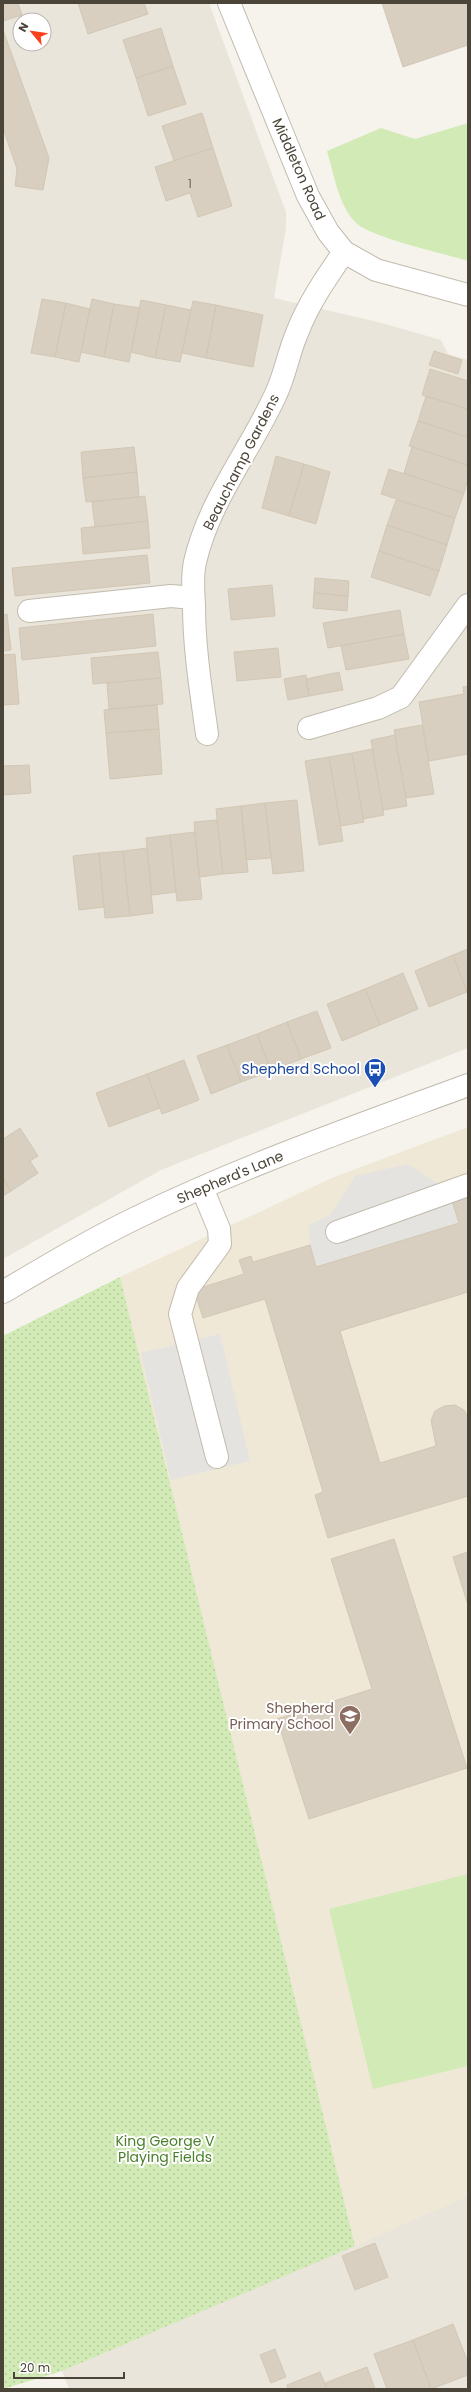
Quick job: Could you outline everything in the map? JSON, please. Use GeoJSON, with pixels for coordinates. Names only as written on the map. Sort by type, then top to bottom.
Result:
{"type":"FeatureCollection","features":[{"type":"Feature","properties":{"kind":"street","name":"Middleton Road"},"geometry":{"type":"LineString","coordinates":[[229,3],[308,196],[328,232],[344,252],[376,270],[468,295]]}},
{"type":"Feature","properties":{"kind":"street","name":"Beauchamp Gardens"},"geometry":{"type":"LineString","coordinates":[[207,734],[194,648],[194,564],[202,538],[233,471],[262,423],[278,390],[296,333],[306,312],[323,282],[344,252]]}},
{"type":"Feature","properties":{"kind":"street"},"geometry":{"type":"LineString","coordinates":[[29,611],[171,596],[193,598]]}},
{"type":"Feature","properties":{"kind":"street"},"geometry":{"type":"LineString","coordinates":[[309,728],[378,708],[401,698],[468,606]]}},
{"type":"Feature","properties":{"kind":"street","name":"Shepherd's Lane"},"geometry":{"type":"LineString","coordinates":[[3,1292],[137,1217],[202,1188],[326,1138],[468,1085]]}},
{"type":"Feature","properties":{"kind":"street"},"geometry":{"type":"LineString","coordinates":[[337,1232],[468,1185]]}},
{"type":"Feature","properties":{"kind":"street"},"geometry":{"type":"LineString","coordinates":[[202,1188],[220,1229],[220,1244],[188,1288],[180,1314],[217,1457]]}},
{"type":"Feature","properties":{"kind":"shaded area"},"geometry":{"type":"Polygon","coordinates":[[[3,3],[209,3],[286,212],[286,228],[274,298],[378,322],[441,340],[448,354],[468,360],[468,1048],[161,1170],[3,1259],[3,3]]]}},
{"type":"Feature","properties":{"kind":"shaded area","name":"Shepherd Primary School"},"geometry":{"type":"Polygon","coordinates":[[[468,1127],[468,2196],[355,2246],[120,1277],[334,1177],[468,1127]]]}},
{"type":"Feature","properties":{"kind":"shaded area"},"geometry":{"type":"Polygon","coordinates":[[[408,1164],[438,1184],[468,1173],[468,1196],[452,1201],[459,1223],[316,1267],[310,1245],[309,1225],[330,1215],[355,1176],[408,1164]]]}},
{"type":"Feature","properties":{"kind":"shaded area"},"geometry":{"type":"Polygon","coordinates":[[[220,1334],[250,1461],[171,1480],[141,1353],[220,1334]]]}},
{"type":"Feature","properties":{"kind":"shaded area"},"geometry":{"type":"Polygon","coordinates":[[[468,2196],[468,2389],[69,2389],[62,2371],[468,2196]]]}},
{"type":"Feature","properties":{"kind":"green space"},"geometry":{"type":"Polygon","coordinates":[[[468,123],[468,261],[376,234],[363,228],[349,215],[344,207],[334,179],[327,151],[381,128],[415,139],[468,123]]]}},
{"type":"Feature","properties":{"kind":"green space","name":"King George V Playing Fields"},"geometry":{"type":"Polygon","coordinates":[[[120,1277],[355,2246],[62,2371],[3,2389],[3,1336],[120,1277]]]}},
{"type":"Feature","properties":{"kind":"green space"},"geometry":{"type":"Polygon","coordinates":[[[468,1874],[468,2066],[373,2089],[329,1909],[468,1874]]]}},
{"type":"Feature","properties":{"kind":"building"},"geometry":{"type":"Polygon","coordinates":[[[3,3],[18,3],[21,12],[12,12],[12,18],[3,21],[3,3]]]}},
{"type":"Feature","properties":{"kind":"building"},"geometry":{"type":"Polygon","coordinates":[[[78,3],[144,3],[148,14],[88,34],[78,3]]]}},
{"type":"Feature","properties":{"kind":"building"},"geometry":{"type":"Polygon","coordinates":[[[382,3],[468,3],[468,45],[403,67],[382,3]]]}},
{"type":"Feature","properties":{"kind":"building"},"geometry":{"type":"Polygon","coordinates":[[[161,28],[173,66],[136,78],[123,40],[161,28]]]}},
{"type":"Feature","properties":{"kind":"building"},"geometry":{"type":"Polygon","coordinates":[[[3,30],[49,158],[43,190],[15,186],[17,169],[3,128],[3,30]]]}},
{"type":"Feature","properties":{"kind":"building"},"geometry":{"type":"Polygon","coordinates":[[[173,66],[186,104],[148,116],[136,78],[173,66]]]}},
{"type":"Feature","properties":{"kind":"building"},"geometry":{"type":"Polygon","coordinates":[[[202,113],[213,148],[174,161],[162,126],[202,113]]]}},
{"type":"Feature","properties":{"kind":"building"},"geometry":{"type":"Polygon","coordinates":[[[213,148],[232,206],[198,217],[190,193],[166,201],[155,167],[213,148]]]}},
{"type":"Feature","properties":{"kind":"building"},"geometry":{"type":"Polygon","coordinates":[[[42,299],[66,303],[55,357],[31,353],[42,299]]]}},
{"type":"Feature","properties":{"kind":"building"},"geometry":{"type":"Polygon","coordinates":[[[92,299],[114,304],[104,357],[81,352],[92,299]]]}},
{"type":"Feature","properties":{"kind":"building"},"geometry":{"type":"Polygon","coordinates":[[[141,300],[166,305],[155,358],[131,352],[141,300]]]}},
{"type":"Feature","properties":{"kind":"building"},"geometry":{"type":"Polygon","coordinates":[[[193,301],[216,305],[206,358],[182,353],[193,301]]]}},
{"type":"Feature","properties":{"kind":"building"},"geometry":{"type":"Polygon","coordinates":[[[66,303],[90,309],[79,362],[55,357],[66,303]]]}},
{"type":"Feature","properties":{"kind":"building"},"geometry":{"type":"Polygon","coordinates":[[[114,304],[140,308],[129,362],[104,357],[114,304]]]}},
{"type":"Feature","properties":{"kind":"building"},"geometry":{"type":"Polygon","coordinates":[[[166,305],[191,310],[180,362],[155,358],[166,305]]]}},
{"type":"Feature","properties":{"kind":"building"},"geometry":{"type":"Polygon","coordinates":[[[216,305],[263,315],[253,367],[206,358],[216,305]]]}},
{"type":"Feature","properties":{"kind":"building"},"geometry":{"type":"Polygon","coordinates":[[[434,351],[462,360],[458,374],[429,365],[434,351]]]}},
{"type":"Feature","properties":{"kind":"building"},"geometry":{"type":"Polygon","coordinates":[[[430,369],[468,381],[468,409],[422,395],[430,369]]]}},
{"type":"Feature","properties":{"kind":"building"},"geometry":{"type":"Polygon","coordinates":[[[426,396],[468,409],[468,437],[418,421],[426,396]]]}},
{"type":"Feature","properties":{"kind":"building"},"geometry":{"type":"Polygon","coordinates":[[[418,421],[468,437],[467,465],[409,446],[418,421]]]}},
{"type":"Feature","properties":{"kind":"building"},"geometry":{"type":"Polygon","coordinates":[[[134,447],[137,472],[83,478],[81,452],[134,447]]]}},
{"type":"Feature","properties":{"kind":"building"},"geometry":{"type":"Polygon","coordinates":[[[412,447],[468,465],[468,479],[464,493],[404,473],[412,447]]]}},
{"type":"Feature","properties":{"kind":"building"},"geometry":{"type":"Polygon","coordinates":[[[276,456],[304,464],[289,516],[262,508],[276,456]]]}},
{"type":"Feature","properties":{"kind":"building"},"geometry":{"type":"Polygon","coordinates":[[[304,464],[330,472],[316,524],[289,516],[304,464]]]}},
{"type":"Feature","properties":{"kind":"building"},"geometry":{"type":"Polygon","coordinates":[[[389,469],[464,493],[455,518],[381,494],[389,469]]]}},
{"type":"Feature","properties":{"kind":"building"},"geometry":{"type":"Polygon","coordinates":[[[137,472],[139,497],[86,502],[83,478],[137,472]]]}},
{"type":"Feature","properties":{"kind":"building"},"geometry":{"type":"Polygon","coordinates":[[[145,496],[148,521],[95,527],[92,502],[145,496]]]}},
{"type":"Feature","properties":{"kind":"building"},"geometry":{"type":"Polygon","coordinates":[[[396,500],[455,518],[447,545],[387,525],[396,500]]]}},
{"type":"Feature","properties":{"kind":"building"},"geometry":{"type":"Polygon","coordinates":[[[148,521],[150,548],[83,554],[81,528],[148,521]]]}},
{"type":"Feature","properties":{"kind":"building"},"geometry":{"type":"Polygon","coordinates":[[[387,525],[447,545],[439,571],[379,551],[387,525]]]}},
{"type":"Feature","properties":{"kind":"building"},"geometry":{"type":"Polygon","coordinates":[[[379,551],[439,571],[430,596],[371,577],[379,551]]]}},
{"type":"Feature","properties":{"kind":"building"},"geometry":{"type":"Polygon","coordinates":[[[147,555],[150,583],[15,596],[12,568],[147,555]]]}},
{"type":"Feature","properties":{"kind":"building"},"geometry":{"type":"Polygon","coordinates":[[[315,578],[349,581],[348,596],[314,593],[315,578]]]}},
{"type":"Feature","properties":{"kind":"building"},"geometry":{"type":"Polygon","coordinates":[[[272,585],[275,616],[231,620],[228,589],[272,585]]]}},
{"type":"Feature","properties":{"kind":"building"},"geometry":{"type":"Polygon","coordinates":[[[314,593],[348,596],[347,611],[313,608],[314,593]]]}},
{"type":"Feature","properties":{"kind":"building"},"geometry":{"type":"Polygon","coordinates":[[[400,610],[404,634],[328,648],[323,623],[400,610]]]}},
{"type":"Feature","properties":{"kind":"building"},"geometry":{"type":"Polygon","coordinates":[[[7,614],[11,650],[3,651],[3,615],[7,614]]]}},
{"type":"Feature","properties":{"kind":"building"},"geometry":{"type":"Polygon","coordinates":[[[153,614],[156,646],[22,660],[19,628],[153,614]]]}},
{"type":"Feature","properties":{"kind":"building"},"geometry":{"type":"Polygon","coordinates":[[[404,634],[409,659],[346,670],[341,646],[404,634]]]}},
{"type":"Feature","properties":{"kind":"building"},"geometry":{"type":"Polygon","coordinates":[[[278,648],[281,677],[237,681],[234,652],[278,648]]]}},
{"type":"Feature","properties":{"kind":"building"},"geometry":{"type":"Polygon","coordinates":[[[158,652],[161,678],[93,684],[91,658],[158,652]]]}},
{"type":"Feature","properties":{"kind":"building"},"geometry":{"type":"Polygon","coordinates":[[[15,654],[19,704],[3,705],[3,655],[15,654]]]}},
{"type":"Feature","properties":{"kind":"building"},"geometry":{"type":"Polygon","coordinates":[[[339,672],[343,690],[309,696],[306,679],[339,672]]]}},
{"type":"Feature","properties":{"kind":"building"},"geometry":{"type":"Polygon","coordinates":[[[306,675],[309,696],[288,700],[284,679],[306,675]]]}},
{"type":"Feature","properties":{"kind":"building"},"geometry":{"type":"Polygon","coordinates":[[[161,678],[163,704],[109,709],[107,683],[161,678]]]}},
{"type":"Feature","properties":{"kind":"building"},"geometry":{"type":"Polygon","coordinates":[[[468,686],[468,754],[429,761],[419,702],[464,694],[463,687],[468,686]]]}},
{"type":"Feature","properties":{"kind":"building"},"geometry":{"type":"Polygon","coordinates":[[[157,705],[159,729],[106,733],[104,710],[157,705]]]}},
{"type":"Feature","properties":{"kind":"building"},"geometry":{"type":"Polygon","coordinates":[[[422,725],[434,794],[406,798],[394,730],[422,725]]]}},
{"type":"Feature","properties":{"kind":"building"},"geometry":{"type":"Polygon","coordinates":[[[159,729],[162,774],[110,779],[106,733],[159,729]]]}},
{"type":"Feature","properties":{"kind":"building"},"geometry":{"type":"Polygon","coordinates":[[[395,735],[407,806],[383,810],[371,740],[395,735]]]}},
{"type":"Feature","properties":{"kind":"building"},"geometry":{"type":"Polygon","coordinates":[[[372,749],[384,815],[363,819],[352,753],[372,749]]]}},
{"type":"Feature","properties":{"kind":"building"},"geometry":{"type":"Polygon","coordinates":[[[352,753],[364,822],[341,826],[329,757],[352,753]]]}},
{"type":"Feature","properties":{"kind":"building"},"geometry":{"type":"Polygon","coordinates":[[[329,757],[343,841],[319,845],[305,761],[329,757]]]}},
{"type":"Feature","properties":{"kind":"building"},"geometry":{"type":"Polygon","coordinates":[[[29,765],[31,793],[3,795],[3,766],[29,765]]]}},
{"type":"Feature","properties":{"kind":"building"},"geometry":{"type":"Polygon","coordinates":[[[297,800],[304,871],[273,874],[265,803],[297,800]]]}},
{"type":"Feature","properties":{"kind":"building"},"geometry":{"type":"Polygon","coordinates":[[[265,803],[271,858],[246,860],[241,806],[265,803]]]}},
{"type":"Feature","properties":{"kind":"building"},"geometry":{"type":"Polygon","coordinates":[[[241,806],[248,872],[223,874],[216,809],[241,806]]]}},
{"type":"Feature","properties":{"kind":"building"},"geometry":{"type":"Polygon","coordinates":[[[217,820],[223,874],[199,877],[194,822],[217,820]]]}},
{"type":"Feature","properties":{"kind":"building"},"geometry":{"type":"Polygon","coordinates":[[[195,832],[202,899],[177,901],[170,835],[195,832]]]}},
{"type":"Feature","properties":{"kind":"building"},"geometry":{"type":"Polygon","coordinates":[[[170,835],[176,892],[152,895],[146,838],[170,835]]]}},
{"type":"Feature","properties":{"kind":"building"},"geometry":{"type":"Polygon","coordinates":[[[147,848],[153,913],[130,916],[123,851],[147,848]]]}},
{"type":"Feature","properties":{"kind":"building"},"geometry":{"type":"Polygon","coordinates":[[[123,851],[130,916],[105,918],[99,853],[123,851]]]}},
{"type":"Feature","properties":{"kind":"building"},"geometry":{"type":"Polygon","coordinates":[[[99,853],[104,907],[79,910],[73,856],[99,853]]]}},
{"type":"Feature","properties":{"kind":"building"},"geometry":{"type":"Polygon","coordinates":[[[468,949],[468,991],[467,992],[453,955],[468,949]]]}},
{"type":"Feature","properties":{"kind":"building"},"geometry":{"type":"Polygon","coordinates":[[[453,955],[467,992],[429,1007],[415,971],[453,955]]]}},
{"type":"Feature","properties":{"kind":"building"},"geometry":{"type":"Polygon","coordinates":[[[403,973],[418,1009],[380,1025],[365,989],[403,973]]]}},
{"type":"Feature","properties":{"kind":"building"},"geometry":{"type":"Polygon","coordinates":[[[365,989],[380,1025],[342,1041],[327,1004],[365,989]]]}},
{"type":"Feature","properties":{"kind":"building"},"geometry":{"type":"Polygon","coordinates":[[[317,1011],[331,1048],[301,1059],[287,1022],[317,1011]]]}},
{"type":"Feature","properties":{"kind":"building"},"geometry":{"type":"Polygon","coordinates":[[[287,1022],[301,1059],[271,1071],[257,1034],[287,1022]]]}},
{"type":"Feature","properties":{"kind":"building"},"geometry":{"type":"Polygon","coordinates":[[[257,1034],[271,1071],[241,1082],[227,1045],[257,1034]]]}},
{"type":"Feature","properties":{"kind":"building"},"geometry":{"type":"Polygon","coordinates":[[[227,1045],[241,1082],[211,1094],[197,1056],[227,1045]]]}},
{"type":"Feature","properties":{"kind":"building"},"geometry":{"type":"Polygon","coordinates":[[[184,1060],[199,1100],[162,1114],[147,1074],[184,1060]]]}},
{"type":"Feature","properties":{"kind":"building"},"geometry":{"type":"Polygon","coordinates":[[[147,1074],[160,1108],[109,1127],[96,1093],[147,1074]]]}},
{"type":"Feature","properties":{"kind":"building"},"geometry":{"type":"Polygon","coordinates":[[[20,1128],[38,1156],[30,1161],[38,1173],[11,1191],[3,1178],[3,1139],[20,1128]]]}},
{"type":"Feature","properties":{"kind":"building"},"geometry":{"type":"Polygon","coordinates":[[[3,1178],[11,1191],[3,1196],[3,1178]]]}},
{"type":"Feature","properties":{"kind":"building"},"geometry":{"type":"Polygon","coordinates":[[[468,1196],[468,1292],[340,1331],[380,1463],[436,1446],[431,1420],[435,1411],[444,1406],[455,1405],[464,1410],[468,1417],[468,1496],[328,1538],[315,1495],[323,1492],[265,1299],[203,1318],[194,1290],[244,1274],[239,1260],[251,1256],[253,1262],[310,1245],[316,1267],[459,1223],[452,1201],[468,1196]]]}},
{"type":"Feature","properties":{"kind":"building"},"geometry":{"type":"Polygon","coordinates":[[[394,1539],[467,1768],[309,1819],[277,1719],[372,1689],[331,1559],[394,1539]]]}},
{"type":"Feature","properties":{"kind":"building"},"geometry":{"type":"Polygon","coordinates":[[[468,1552],[468,1605],[453,1557],[468,1552]]]}},
{"type":"Feature","properties":{"kind":"building"},"geometry":{"type":"Polygon","coordinates":[[[375,2243],[388,2277],[355,2290],[342,2256],[375,2243]]]}},
{"type":"Feature","properties":{"kind":"building"},"geometry":{"type":"Polygon","coordinates":[[[453,2324],[468,2362],[468,2375],[431,2389],[413,2340],[453,2324]]]}},
{"type":"Feature","properties":{"kind":"building"},"geometry":{"type":"Polygon","coordinates":[[[413,2340],[431,2389],[387,2389],[374,2354],[413,2340]]]}},
{"type":"Feature","properties":{"kind":"building"},"geometry":{"type":"Polygon","coordinates":[[[275,2349],[286,2377],[271,2383],[260,2355],[275,2349]]]}},
{"type":"Feature","properties":{"kind":"building"},"geometry":{"type":"Polygon","coordinates":[[[367,2367],[375,2389],[327,2389],[325,2383],[367,2367]]]}},
{"type":"Feature","properties":{"kind":"building"},"geometry":{"type":"Polygon","coordinates":[[[320,2372],[327,2389],[288,2389],[287,2385],[320,2372]]]}},
{"type":"Feature","properties":{"kind":"place","name":"Shepherd School"},"geometry":{"type":"Point","coordinates":[375,1088]}},
{"type":"Feature","properties":{"kind":"place","name":"Shepherd Primary School"},"geometry":{"type":"Point","coordinates":[350,1736]}}]}
